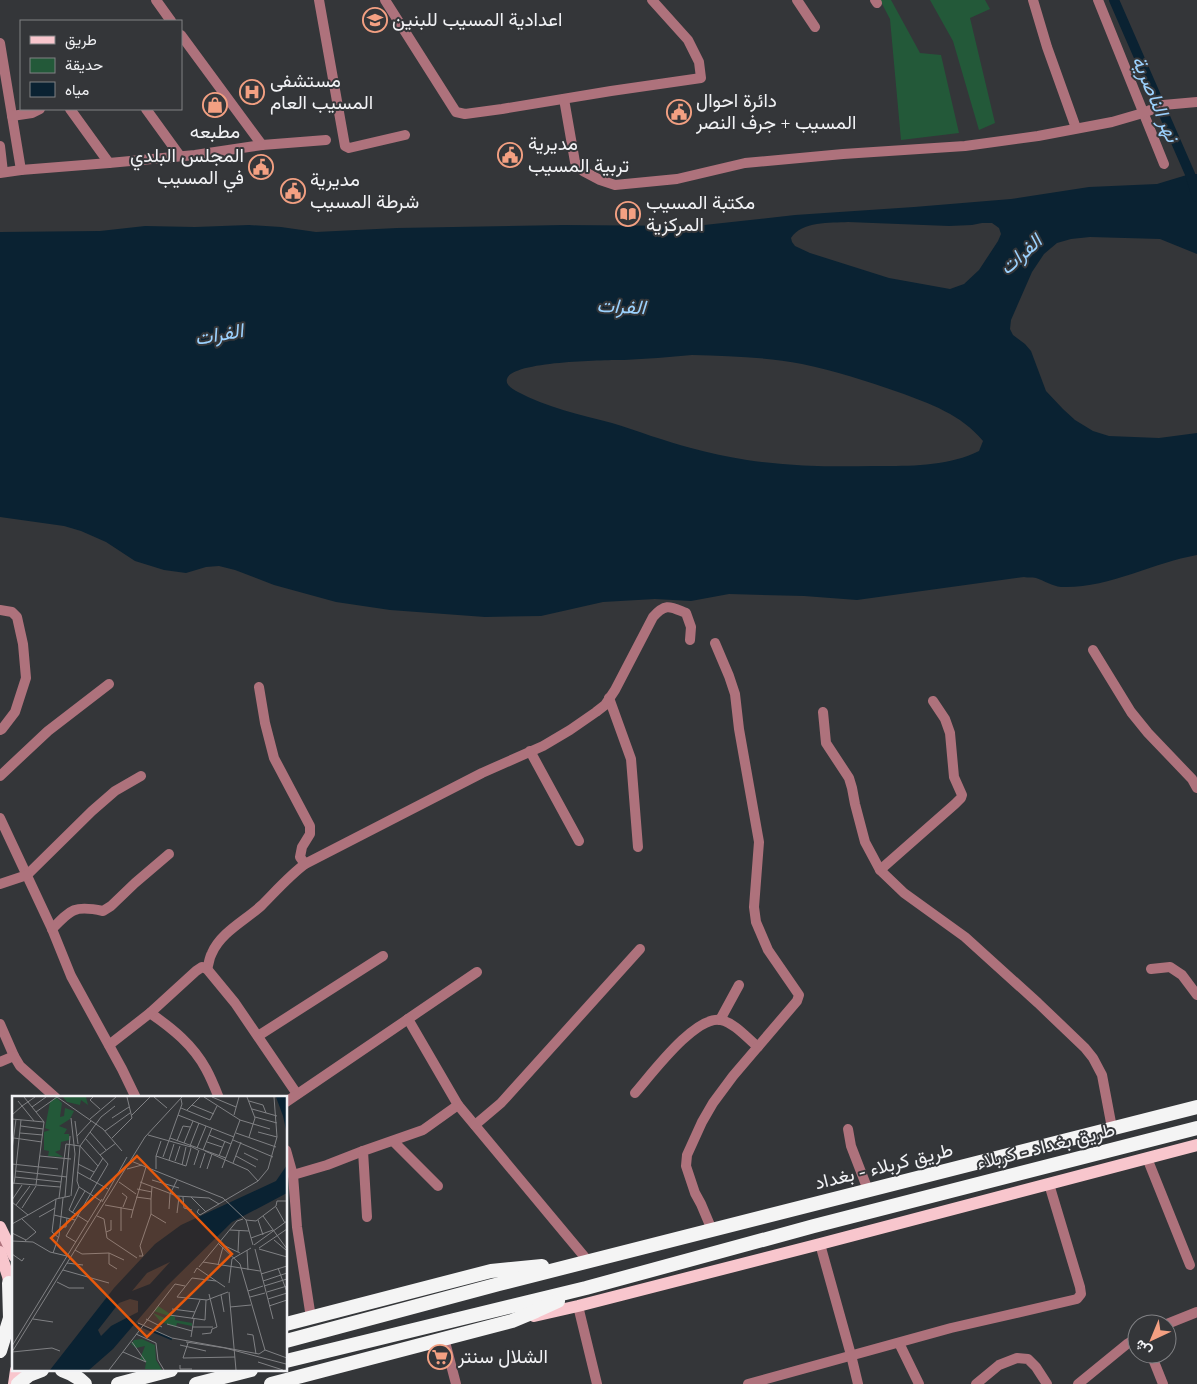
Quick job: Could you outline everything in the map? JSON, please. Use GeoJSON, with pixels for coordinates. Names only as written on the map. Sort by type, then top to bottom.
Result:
{"type":"FeatureCollection","features":[{"type":"Feature","properties":{"kind":"highway","name":"طريق كربلاء - بغداد"},"geometry":{"type":"LineString","coordinates":[[584,1262],[1197,1107]]}},
{"type":"Feature","properties":{"kind":"highway","name":"طريق بغداد - كربلاء"},"geometry":{"type":"LineString","coordinates":[[586,1288],[744,1245],[1197,1128]]}},
{"type":"Feature","properties":{"kind":"highway"},"geometry":{"type":"LineString","coordinates":[[738,1223],[735,1229],[735,1236],[744,1245]]}},
{"type":"Feature","properties":{"kind":"highway"},"geometry":{"type":"LineString","coordinates":[[703,1256],[708,1244],[706,1238],[707,1231]]}},
{"type":"Feature","properties":{"kind":"highway"},"geometry":{"type":"LineString","coordinates":[[288,1324],[491,1271],[584,1262]]}},
{"type":"Feature","properties":{"kind":"highway"},"geometry":{"type":"LineString","coordinates":[[288,1340],[584,1262]]}},
{"type":"Feature","properties":{"kind":"highway"},"geometry":{"type":"LineString","coordinates":[[0,1351],[10,1318],[10,1283]]}},
{"type":"Feature","properties":{"kind":"highway"},"geometry":{"type":"LineString","coordinates":[[271,1384],[289,1382],[512,1320],[586,1288]]}},
{"type":"Feature","properties":{"kind":"highway"},"geometry":{"type":"LineString","coordinates":[[288,1361],[586,1288]]}},
{"type":"Feature","properties":{"kind":"highway"},"geometry":{"type":"LineString","coordinates":[[67,1372],[78,1377],[85,1384]]}},
{"type":"Feature","properties":{"kind":"highway"},"geometry":{"type":"LineString","coordinates":[[118,1384],[163,1372]]}},
{"type":"Feature","properties":{"kind":"highway"},"geometry":{"type":"LineString","coordinates":[[196,1384],[243,1372]]}},
{"type":"Feature","properties":{"kind":"main road"},"geometry":{"type":"LineString","coordinates":[[512,1320],[578,1306],[1197,1146]]}},
{"type":"Feature","properties":{"kind":"main road"},"geometry":{"type":"LineString","coordinates":[[0,1228],[5,1244],[12,1294]]}},
{"type":"Feature","properties":{"kind":"main road"},"geometry":{"type":"LineString","coordinates":[[75,1372],[85,1384]]}},
{"type":"Feature","properties":{"kind":"street"},"geometry":{"type":"LineString","coordinates":[[156,0],[170,20]]}},
{"type":"Feature","properties":{"kind":"street"},"geometry":{"type":"LineString","coordinates":[[319,0],[346,146],[349,148],[405,135]]}},
{"type":"Feature","properties":{"kind":"street"},"geometry":{"type":"LineString","coordinates":[[386,0],[456,112],[465,114],[701,78],[699,62],[688,40],[652,0]]}},
{"type":"Feature","properties":{"kind":"street"},"geometry":{"type":"LineString","coordinates":[[797,0],[815,26]]}},
{"type":"Feature","properties":{"kind":"street"},"geometry":{"type":"LineString","coordinates":[[1033,0],[1047,47],[1076,128]]}},
{"type":"Feature","properties":{"kind":"street"},"geometry":{"type":"LineString","coordinates":[[1098,0],[1147,112],[1164,164]]}},
{"type":"Feature","properties":{"kind":"street"},"geometry":{"type":"LineString","coordinates":[[182,36],[262,146]]}},
{"type":"Feature","properties":{"kind":"street"},"geometry":{"type":"LineString","coordinates":[[0,43],[21,170]]}},
{"type":"Feature","properties":{"kind":"street"},"geometry":{"type":"LineString","coordinates":[[564,99],[575,162],[583,170],[600,180],[615,185],[677,178],[745,163],[842,154],[965,146],[1038,136],[1112,122],[1164,105],[1197,102]]}},
{"type":"Feature","properties":{"kind":"street"},"geometry":{"type":"LineString","coordinates":[[12,116],[32,113],[38,110]]}},
{"type":"Feature","properties":{"kind":"street"},"geometry":{"type":"LineString","coordinates":[[71,110],[109,164]]}},
{"type":"Feature","properties":{"kind":"street"},"geometry":{"type":"LineString","coordinates":[[147,110],[180,156]]}},
{"type":"Feature","properties":{"kind":"street"},"geometry":{"type":"LineString","coordinates":[[0,146],[2,173],[109,164],[326,140]]}},
{"type":"Feature","properties":{"kind":"street"},"geometry":{"type":"LineString","coordinates":[[207,969],[212,953],[220,941],[234,927],[246,920],[305,864],[570,730],[605,705],[622,678],[653,617],[660,610],[665,607],[671,607],[686,613],[691,627],[690,640]]}},
{"type":"Feature","properties":{"kind":"street"},"geometry":{"type":"LineString","coordinates":[[0,610],[12,612],[17,617],[23,644],[26,678],[15,712],[0,730]]}},
{"type":"Feature","properties":{"kind":"street"},"geometry":{"type":"LineString","coordinates":[[707,1231],[701,1204],[695,1193],[686,1166],[687,1155],[713,1103],[732,1076],[797,1001],[799,995],[768,950],[756,922],[754,908],[759,842],[734,694],[729,676],[715,643]]}},
{"type":"Feature","properties":{"kind":"street"},"geometry":{"type":"LineString","coordinates":[[1093,650],[1131,712],[1197,788]]}},
{"type":"Feature","properties":{"kind":"street"},"geometry":{"type":"LineString","coordinates":[[0,776],[48,731],[109,684]]}},
{"type":"Feature","properties":{"kind":"street"},"geometry":{"type":"LineString","coordinates":[[258,687],[274,758],[310,826],[310,834],[302,847],[300,857],[305,864]]}},
{"type":"Feature","properties":{"kind":"street"},"geometry":{"type":"LineString","coordinates":[[609,698],[631,759],[638,847]]}},
{"type":"Feature","properties":{"kind":"street"},"geometry":{"type":"LineString","coordinates":[[880,870],[955,804],[962,795],[954,777],[950,733],[945,719],[933,701]]}},
{"type":"Feature","properties":{"kind":"street"},"geometry":{"type":"LineString","coordinates":[[823,712],[826,743],[849,778],[865,842],[880,870],[904,892],[965,937],[1085,1048],[1102,1075],[1112,1128]]}},
{"type":"Feature","properties":{"kind":"street"},"geometry":{"type":"LineString","coordinates":[[530,751],[579,840]]}},
{"type":"Feature","properties":{"kind":"street"},"geometry":{"type":"LineString","coordinates":[[0,884],[27,875],[115,791],[141,776]]}},
{"type":"Feature","properties":{"kind":"street"},"geometry":{"type":"LineString","coordinates":[[0,818],[52,929],[71,976],[135,1096]]}},
{"type":"Feature","properties":{"kind":"street"},"geometry":{"type":"LineString","coordinates":[[52,929],[65,916],[78,908],[103,911],[111,906],[169,854]]}},
{"type":"Feature","properties":{"kind":"street"},"geometry":{"type":"LineString","coordinates":[[474,1125],[501,1103],[640,949]]}},
{"type":"Feature","properties":{"kind":"street"},"geometry":{"type":"LineString","coordinates":[[258,1036],[383,956]]}},
{"type":"Feature","properties":{"kind":"street"},"geometry":{"type":"LineString","coordinates":[[109,1045],[150,1013],[202,967],[207,969],[235,1003],[297,1094]]}},
{"type":"Feature","properties":{"kind":"street"},"geometry":{"type":"LineString","coordinates":[[1151,969],[1170,967],[1182,975],[1197,995]]}},
{"type":"Feature","properties":{"kind":"street"},"geometry":{"type":"LineString","coordinates":[[288,1101],[477,972]]}},
{"type":"Feature","properties":{"kind":"street"},"geometry":{"type":"LineString","coordinates":[[720,1020],[739,985]]}},
{"type":"Feature","properties":{"kind":"street"},"geometry":{"type":"LineString","coordinates":[[150,1013],[172,1029],[193,1049],[206,1068],[218,1096]]}},
{"type":"Feature","properties":{"kind":"street"},"geometry":{"type":"LineString","coordinates":[[408,1019],[458,1105],[584,1262]]}},
{"type":"Feature","properties":{"kind":"street"},"geometry":{"type":"LineString","coordinates":[[635,1093],[677,1044],[691,1032],[709,1021],[720,1020],[732,1026],[758,1047]]}},
{"type":"Feature","properties":{"kind":"street"},"geometry":{"type":"LineString","coordinates":[[0,1024],[20,1066],[54,1096]]}},
{"type":"Feature","properties":{"kind":"street"},"geometry":{"type":"LineString","coordinates":[[0,1062],[14,1056]]}},
{"type":"Feature","properties":{"kind":"street"},"geometry":{"type":"LineString","coordinates":[[293,1175],[327,1165],[423,1130],[458,1105]]}},
{"type":"Feature","properties":{"kind":"street"},"geometry":{"type":"LineString","coordinates":[[848,1129],[851,1146],[868,1190]]}},
{"type":"Feature","properties":{"kind":"street"},"geometry":{"type":"LineString","coordinates":[[393,1141],[438,1186]]}},
{"type":"Feature","properties":{"kind":"street"},"geometry":{"type":"LineString","coordinates":[[363,1151],[368,1217]]}},
{"type":"Feature","properties":{"kind":"street"},"geometry":{"type":"LineString","coordinates":[[288,1157],[293,1175],[297,1227],[311,1318]]}},
{"type":"Feature","properties":{"kind":"street"},"geometry":{"type":"LineString","coordinates":[[1147,1158],[1190,1265]]}},
{"type":"Feature","properties":{"kind":"street"},"geometry":{"type":"LineString","coordinates":[[748,1384],[951,1328],[1076,1299],[1081,1294],[1078,1277],[1049,1184]]}},
{"type":"Feature","properties":{"kind":"street"},"geometry":{"type":"LineString","coordinates":[[820,1244],[858,1384]]}},
{"type":"Feature","properties":{"kind":"street"},"geometry":{"type":"LineString","coordinates":[[578,1306],[596,1384]]}},
{"type":"Feature","properties":{"kind":"street"},"geometry":{"type":"LineString","coordinates":[[1177,1320],[1197,1312]]}},
{"type":"Feature","properties":{"kind":"street"},"geometry":{"type":"LineString","coordinates":[[444,1338],[456,1384]]}},
{"type":"Feature","properties":{"kind":"street"},"geometry":{"type":"LineString","coordinates":[[899,1343],[919,1384]]}},
{"type":"Feature","properties":{"kind":"street"},"geometry":{"type":"LineString","coordinates":[[1078,1384],[1127,1344]]}},
{"type":"Feature","properties":{"kind":"street"},"geometry":{"type":"LineString","coordinates":[[976,1384],[999,1365],[1016,1358],[1028,1359],[1048,1384]]}},
{"type":"Feature","properties":{"kind":"street"},"geometry":{"type":"LineString","coordinates":[[1154,1364],[1163,1384]]}},
{"type":"Feature","properties":{"kind":"green space"},"geometry":{"type":"Polygon","coordinates":[[[880,0],[891,0],[920,53],[941,55],[959,133],[901,140],[890,19],[880,0]]]}},
{"type":"Feature","properties":{"kind":"green space"},"geometry":{"type":"Polygon","coordinates":[[[930,0],[985,0],[990,9],[970,18],[995,123],[979,130],[953,41],[930,0]]]}},
{"type":"Feature","properties":{"kind":"water","name":"الفرات"},"geometry":{"type":"Polygon","coordinates":[[[1190,174],[1197,174],[1197,254],[1160,239],[1090,237],[1057,243],[1044,254],[1032,272],[1011,320],[1010,329],[1013,335],[1031,351],[1046,391],[1075,420],[1093,431],[1109,436],[1159,438],[1197,433],[1197,555],[1112,580],[1078,587],[1061,587],[1036,578],[1024,577],[857,600],[804,596],[729,594],[691,601],[655,599],[603,602],[541,616],[485,617],[390,610],[336,602],[274,585],[219,566],[206,567],[186,573],[164,570],[135,561],[106,542],[81,531],[64,526],[0,517],[0,232],[100,231],[145,226],[249,225],[316,232],[397,228],[563,225],[695,226],[795,215],[1011,199],[1089,187],[1157,184],[1190,174]],[[848,222],[817,224],[802,228],[791,238],[792,242],[795,246],[810,253],[889,278],[950,289],[964,284],[979,270],[1001,234],[999,228],[992,223],[949,226],[848,222]],[[692,355],[541,365],[512,373],[507,379],[507,383],[516,391],[529,397],[576,414],[612,423],[698,450],[762,462],[825,466],[899,466],[940,463],[979,451],[983,441],[965,424],[933,405],[851,376],[802,364],[775,360],[734,356],[692,355]]]}},
{"type":"Feature","properties":{"kind":"waterway","name":"نهر الناصرية"},"geometry":{"type":"LineString","coordinates":[[1114,0],[1190,174],[1197,197]]}},
{"type":"Feature","properties":{"kind":"place","name":"اعدادية المسيب للبنين"},"geometry":{"type":"Point","coordinates":[375,20]}},
{"type":"Feature","properties":{"kind":"place","name":"مستشفى المسيب العام"},"geometry":{"type":"Point","coordinates":[252,92]}},
{"type":"Feature","properties":{"kind":"place","name":"مطبعه"},"geometry":{"type":"Point","coordinates":[215,105]}},
{"type":"Feature","properties":{"kind":"place","name":"دائرة احوال المسيب + جرف النصر"},"geometry":{"type":"Point","coordinates":[679,112]}},
{"type":"Feature","properties":{"kind":"place","name":"مديرية تربية المسيب"},"geometry":{"type":"Point","coordinates":[510,155]}},
{"type":"Feature","properties":{"kind":"place","name":"المجلس البلدي في المسيب"},"geometry":{"type":"Point","coordinates":[261,167]}},
{"type":"Feature","properties":{"kind":"place","name":"مديرية شرطة المسيب"},"geometry":{"type":"Point","coordinates":[293,191]}},
{"type":"Feature","properties":{"kind":"place","name":"مكتبة المسيب المركزية"},"geometry":{"type":"Point","coordinates":[628,214]}},
{"type":"Feature","properties":{"kind":"place","name":"الشلال سنتر"},"geometry":{"type":"Point","coordinates":[440,1357]}}]}
